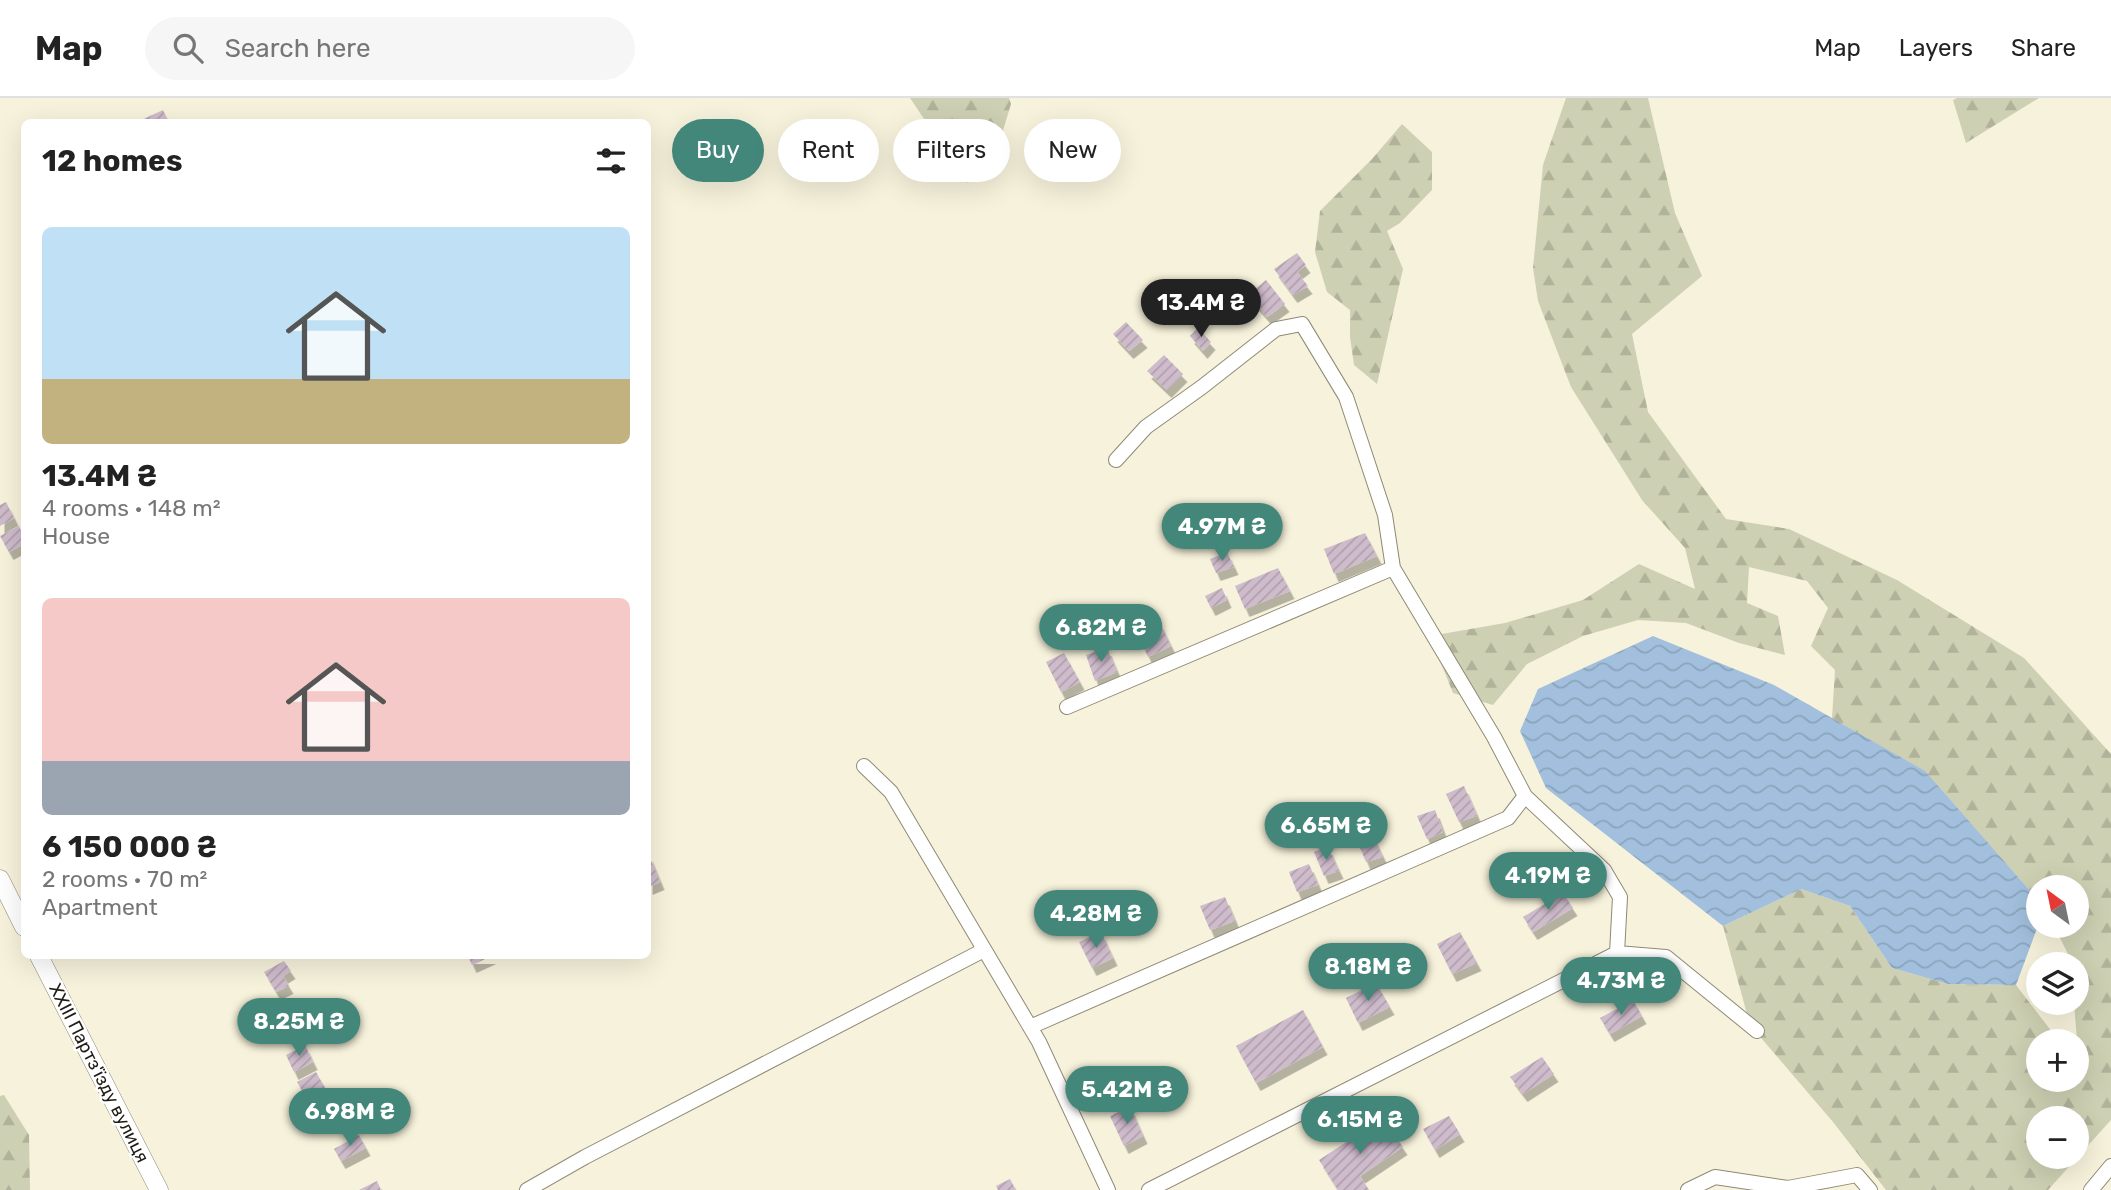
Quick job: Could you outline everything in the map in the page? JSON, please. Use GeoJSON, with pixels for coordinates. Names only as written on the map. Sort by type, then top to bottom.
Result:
{"type":"FeatureCollection","features":[{"type":"Feature","properties":{"kind":"street"},"geometry":{"type":"LineString","coordinates":[[1116,460],[1146,427],[1276,329],[1302,324],[1346,397],[1385,515],[1393,568],[1494,737],[1525,796],[1604,870],[1620,897],[1617,953]]}},
{"type":"Feature","properties":{"kind":"street"},"geometry":{"type":"LineString","coordinates":[[1067,707],[1393,568]]}},
{"type":"Feature","properties":{"kind":"street"},"geometry":{"type":"LineString","coordinates":[[864,766],[891,792],[1031,1027],[1108,1190]]}},
{"type":"Feature","properties":{"kind":"street"},"geometry":{"type":"LineString","coordinates":[[1031,1027],[1508,817],[1525,796]]}},
{"type":"Feature","properties":{"kind":"street"},"geometry":{"type":"LineString","coordinates":[[0,879],[21,921]]}},
{"type":"Feature","properties":{"kind":"street"},"geometry":{"type":"LineString","coordinates":[[527,1190],[585,1157],[984,950]]}},
{"type":"Feature","properties":{"kind":"street"},"geometry":{"type":"LineString","coordinates":[[1149,1190],[1617,953],[1666,957],[1757,1031]]}},
{"type":"Feature","properties":{"kind":"street","name":"XXIII Партз'їзду вулиця"},"geometry":{"type":"LineString","coordinates":[[41,959],[159,1190]]}},
{"type":"Feature","properties":{"kind":"street"},"geometry":{"type":"LineString","coordinates":[[2091,1190],[2111,1166]]}},
{"type":"Feature","properties":{"kind":"street"},"geometry":{"type":"LineString","coordinates":[[1688,1190],[1715,1177],[1788,1188],[1857,1175],[1870,1190]]}},
{"type":"Feature","properties":{"kind":"green space"},"geometry":{"type":"Polygon","coordinates":[[[910,98],[1009,98],[1011,104],[1006,119],[924,119],[910,98]]]}},
{"type":"Feature","properties":{"kind":"green space"},"geometry":{"type":"Polygon","coordinates":[[[1566,98],[1648,98],[1675,213],[1702,276],[1632,334],[1648,412],[1726,519],[1789,529],[1897,580],[2024,658],[2111,754],[2111,1120],[2089,1144],[2089,1106],[2026,1106],[2026,1169],[2067,1169],[2048,1190],[1886,1190],[1833,1122],[1750,1025],[1723,926],[1801,889],[1850,906],[1892,968],[1948,984],[2016,985],[2026,998],[2026,1015],[2039,1015],[2050,1029],[2026,1029],[2026,1092],[2089,1092],[2089,1029],[2076,1029],[2075,1015],[2089,1015],[2089,952],[2067,952],[2060,938],[2090,938],[2090,875],[2026,875],[2026,886],[1925,772],[1832,718],[1835,670],[1811,646],[1828,608],[1807,581],[1749,567],[1747,603],[1778,616],[1785,655],[1739,643],[1686,623],[1638,620],[1583,636],[1527,664],[1493,705],[1453,693],[1430,636],[1505,623],[1583,600],[1639,564],[1695,589],[1685,548],[1642,500],[1571,387],[1538,301],[1533,268],[1543,165],[1566,98]]]}},
{"type":"Feature","properties":{"kind":"green space"},"geometry":{"type":"Polygon","coordinates":[[[2039,98],[1966,143],[1953,100],[2039,98]]]}},
{"type":"Feature","properties":{"kind":"green space"},"geometry":{"type":"Polygon","coordinates":[[[1402,124],[1432,152],[1432,190],[1400,223],[1387,231],[1403,269],[1377,384],[1354,365],[1350,310],[1327,292],[1315,252],[1320,211],[1372,159],[1402,124]]]}},
{"type":"Feature","properties":{"kind":"green space"},"geometry":{"type":"Polygon","coordinates":[[[4,1095],[29,1135],[30,1190],[0,1190],[0,1096],[4,1095]]]}},
{"type":"Feature","properties":{"kind":"water"},"geometry":{"type":"Polygon","coordinates":[[[1653,636],[1774,685],[1925,771],[2026,886],[2026,938],[2033,938],[2026,952],[2016,985],[1948,984],[1892,968],[1850,906],[1801,889],[1723,926],[1546,788],[1520,731],[1538,689],[1653,636]]]}},
{"type":"Feature","properties":{"kind":"building"},"geometry":{"type":"Polygon","coordinates":[[[163,110],[168,119],[144,119],[163,110]]]}},
{"type":"Feature","properties":{"kind":"building"},"geometry":{"type":"Polygon","coordinates":[[[1297,253],[1306,265],[1297,272],[1308,286],[1293,295],[1274,269],[1297,253]]]}},
{"type":"Feature","properties":{"kind":"building"},"geometry":{"type":"Polygon","coordinates":[[[1266,280],[1285,304],[1267,317],[1248,295],[1266,280]]]}},
{"type":"Feature","properties":{"kind":"building"},"geometry":{"type":"Polygon","coordinates":[[[1126,322],[1143,340],[1129,351],[1113,334],[1126,322]]]}},
{"type":"Feature","properties":{"kind":"building"},"geometry":{"type":"Polygon","coordinates":[[[1198,328],[1211,342],[1203,351],[1190,336],[1198,328]]]}},
{"type":"Feature","properties":{"kind":"building"},"geometry":{"type":"Polygon","coordinates":[[[1164,355],[1183,374],[1167,390],[1147,371],[1164,355]]]}},
{"type":"Feature","properties":{"kind":"building"},"geometry":{"type":"Polygon","coordinates":[[[6,502],[14,518],[0,526],[0,505],[6,502]]]}},
{"type":"Feature","properties":{"kind":"building"},"geometry":{"type":"Polygon","coordinates":[[[19,526],[21,546],[9,552],[0,536],[19,526]]]}},
{"type":"Feature","properties":{"kind":"building"},"geometry":{"type":"Polygon","coordinates":[[[1365,533],[1377,556],[1334,574],[1324,549],[1365,533]]]}},
{"type":"Feature","properties":{"kind":"building"},"geometry":{"type":"Polygon","coordinates":[[[1227,552],[1234,567],[1216,573],[1210,559],[1227,552]]]}},
{"type":"Feature","properties":{"kind":"building"},"geometry":{"type":"Polygon","coordinates":[[[1278,568],[1290,591],[1245,609],[1235,586],[1278,568]]]}},
{"type":"Feature","properties":{"kind":"building"},"geometry":{"type":"Polygon","coordinates":[[[1222,588],[1227,600],[1211,608],[1205,596],[1222,588]]]}},
{"type":"Feature","properties":{"kind":"building"},"geometry":{"type":"Polygon","coordinates":[[[1159,621],[1171,646],[1148,657],[1136,631],[1159,621]]]}},
{"type":"Feature","properties":{"kind":"building"},"geometry":{"type":"Polygon","coordinates":[[[1107,648],[1117,672],[1095,681],[1086,655],[1107,648]]]}},
{"type":"Feature","properties":{"kind":"building"},"geometry":{"type":"Polygon","coordinates":[[[1064,653],[1080,682],[1061,692],[1046,662],[1064,653]]]}},
{"type":"Feature","properties":{"kind":"building"},"geometry":{"type":"Polygon","coordinates":[[[1464,786],[1477,816],[1459,822],[1446,794],[1464,786]]]}},
{"type":"Feature","properties":{"kind":"building"},"geometry":{"type":"Polygon","coordinates":[[[1435,810],[1443,832],[1427,839],[1417,816],[1435,810]]]}},
{"type":"Feature","properties":{"kind":"building"},"geometry":{"type":"Polygon","coordinates":[[[1373,836],[1383,857],[1366,862],[1358,843],[1373,836]]]}},
{"type":"Feature","properties":{"kind":"building"},"geometry":{"type":"Polygon","coordinates":[[[1328,847],[1339,871],[1324,876],[1314,852],[1328,847]]]}},
{"type":"Feature","properties":{"kind":"building"},"geometry":{"type":"Polygon","coordinates":[[[651,860],[660,882],[651,886],[651,860]]]}},
{"type":"Feature","properties":{"kind":"building"},"geometry":{"type":"Polygon","coordinates":[[[1309,864],[1318,885],[1297,892],[1289,872],[1309,864]]]}},
{"type":"Feature","properties":{"kind":"building"},"geometry":{"type":"Polygon","coordinates":[[[1563,893],[1573,908],[1533,932],[1523,917],[1563,893]]]}},
{"type":"Feature","properties":{"kind":"building"},"geometry":{"type":"Polygon","coordinates":[[[1225,897],[1235,921],[1210,930],[1200,906],[1225,897]]]}},
{"type":"Feature","properties":{"kind":"building"},"geometry":{"type":"Polygon","coordinates":[[[1101,932],[1113,958],[1092,968],[1079,942],[1101,932]]]}},
{"type":"Feature","properties":{"kind":"building"},"geometry":{"type":"Polygon","coordinates":[[[1460,932],[1477,963],[1452,974],[1437,944],[1460,932]]]}},
{"type":"Feature","properties":{"kind":"building"},"geometry":{"type":"Polygon","coordinates":[[[469,959],[485,959],[472,965],[469,959]]]}},
{"type":"Feature","properties":{"kind":"building"},"geometry":{"type":"Polygon","coordinates":[[[284,961],[291,971],[283,976],[289,986],[276,992],[264,972],[284,961]]]}},
{"type":"Feature","properties":{"kind":"building"},"geometry":{"type":"Polygon","coordinates":[[[1376,983],[1390,1007],[1358,1023],[1346,998],[1376,983]]]}},
{"type":"Feature","properties":{"kind":"building"},"geometry":{"type":"Polygon","coordinates":[[[283,1000],[291,1016],[272,1026],[264,1010],[283,1000]]]}},
{"type":"Feature","properties":{"kind":"building"},"geometry":{"type":"Polygon","coordinates":[[[1633,1000],[1642,1016],[1610,1034],[1600,1018],[1633,1000]]]}},
{"type":"Feature","properties":{"kind":"building"},"geometry":{"type":"Polygon","coordinates":[[[1303,1010],[1323,1047],[1256,1083],[1236,1046],[1303,1010]]]}},
{"type":"Feature","properties":{"kind":"building"},"geometry":{"type":"Polygon","coordinates":[[[305,1045],[313,1062],[294,1072],[286,1055],[305,1045]]]}},
{"type":"Feature","properties":{"kind":"building"},"geometry":{"type":"Polygon","coordinates":[[[1542,1057],[1554,1074],[1523,1094],[1510,1077],[1542,1057]]]}},
{"type":"Feature","properties":{"kind":"building"},"geometry":{"type":"Polygon","coordinates":[[[316,1072],[325,1088],[306,1098],[297,1082],[316,1072]]]}},
{"type":"Feature","properties":{"kind":"building"},"geometry":{"type":"Polygon","coordinates":[[[1130,1107],[1143,1136],[1124,1146],[1110,1116],[1130,1107]]]}},
{"type":"Feature","properties":{"kind":"building"},"geometry":{"type":"Polygon","coordinates":[[[1449,1116],[1460,1134],[1435,1150],[1423,1129],[1449,1116]]]}},
{"type":"Feature","properties":{"kind":"building"},"geometry":{"type":"Polygon","coordinates":[[[1383,1118],[1403,1147],[1360,1176],[1369,1190],[1338,1190],[1319,1160],[1383,1118]]]}},
{"type":"Feature","properties":{"kind":"building"},"geometry":{"type":"Polygon","coordinates":[[[359,1135],[366,1148],[341,1161],[334,1149],[359,1135]]]}},
{"type":"Feature","properties":{"kind":"building"},"geometry":{"type":"Polygon","coordinates":[[[1010,1179],[1016,1190],[998,1190],[996,1186],[1010,1179]]]}},
{"type":"Feature","properties":{"kind":"building"},"geometry":{"type":"Polygon","coordinates":[[[377,1181],[381,1190],[359,1190],[377,1181]]]}}]}
